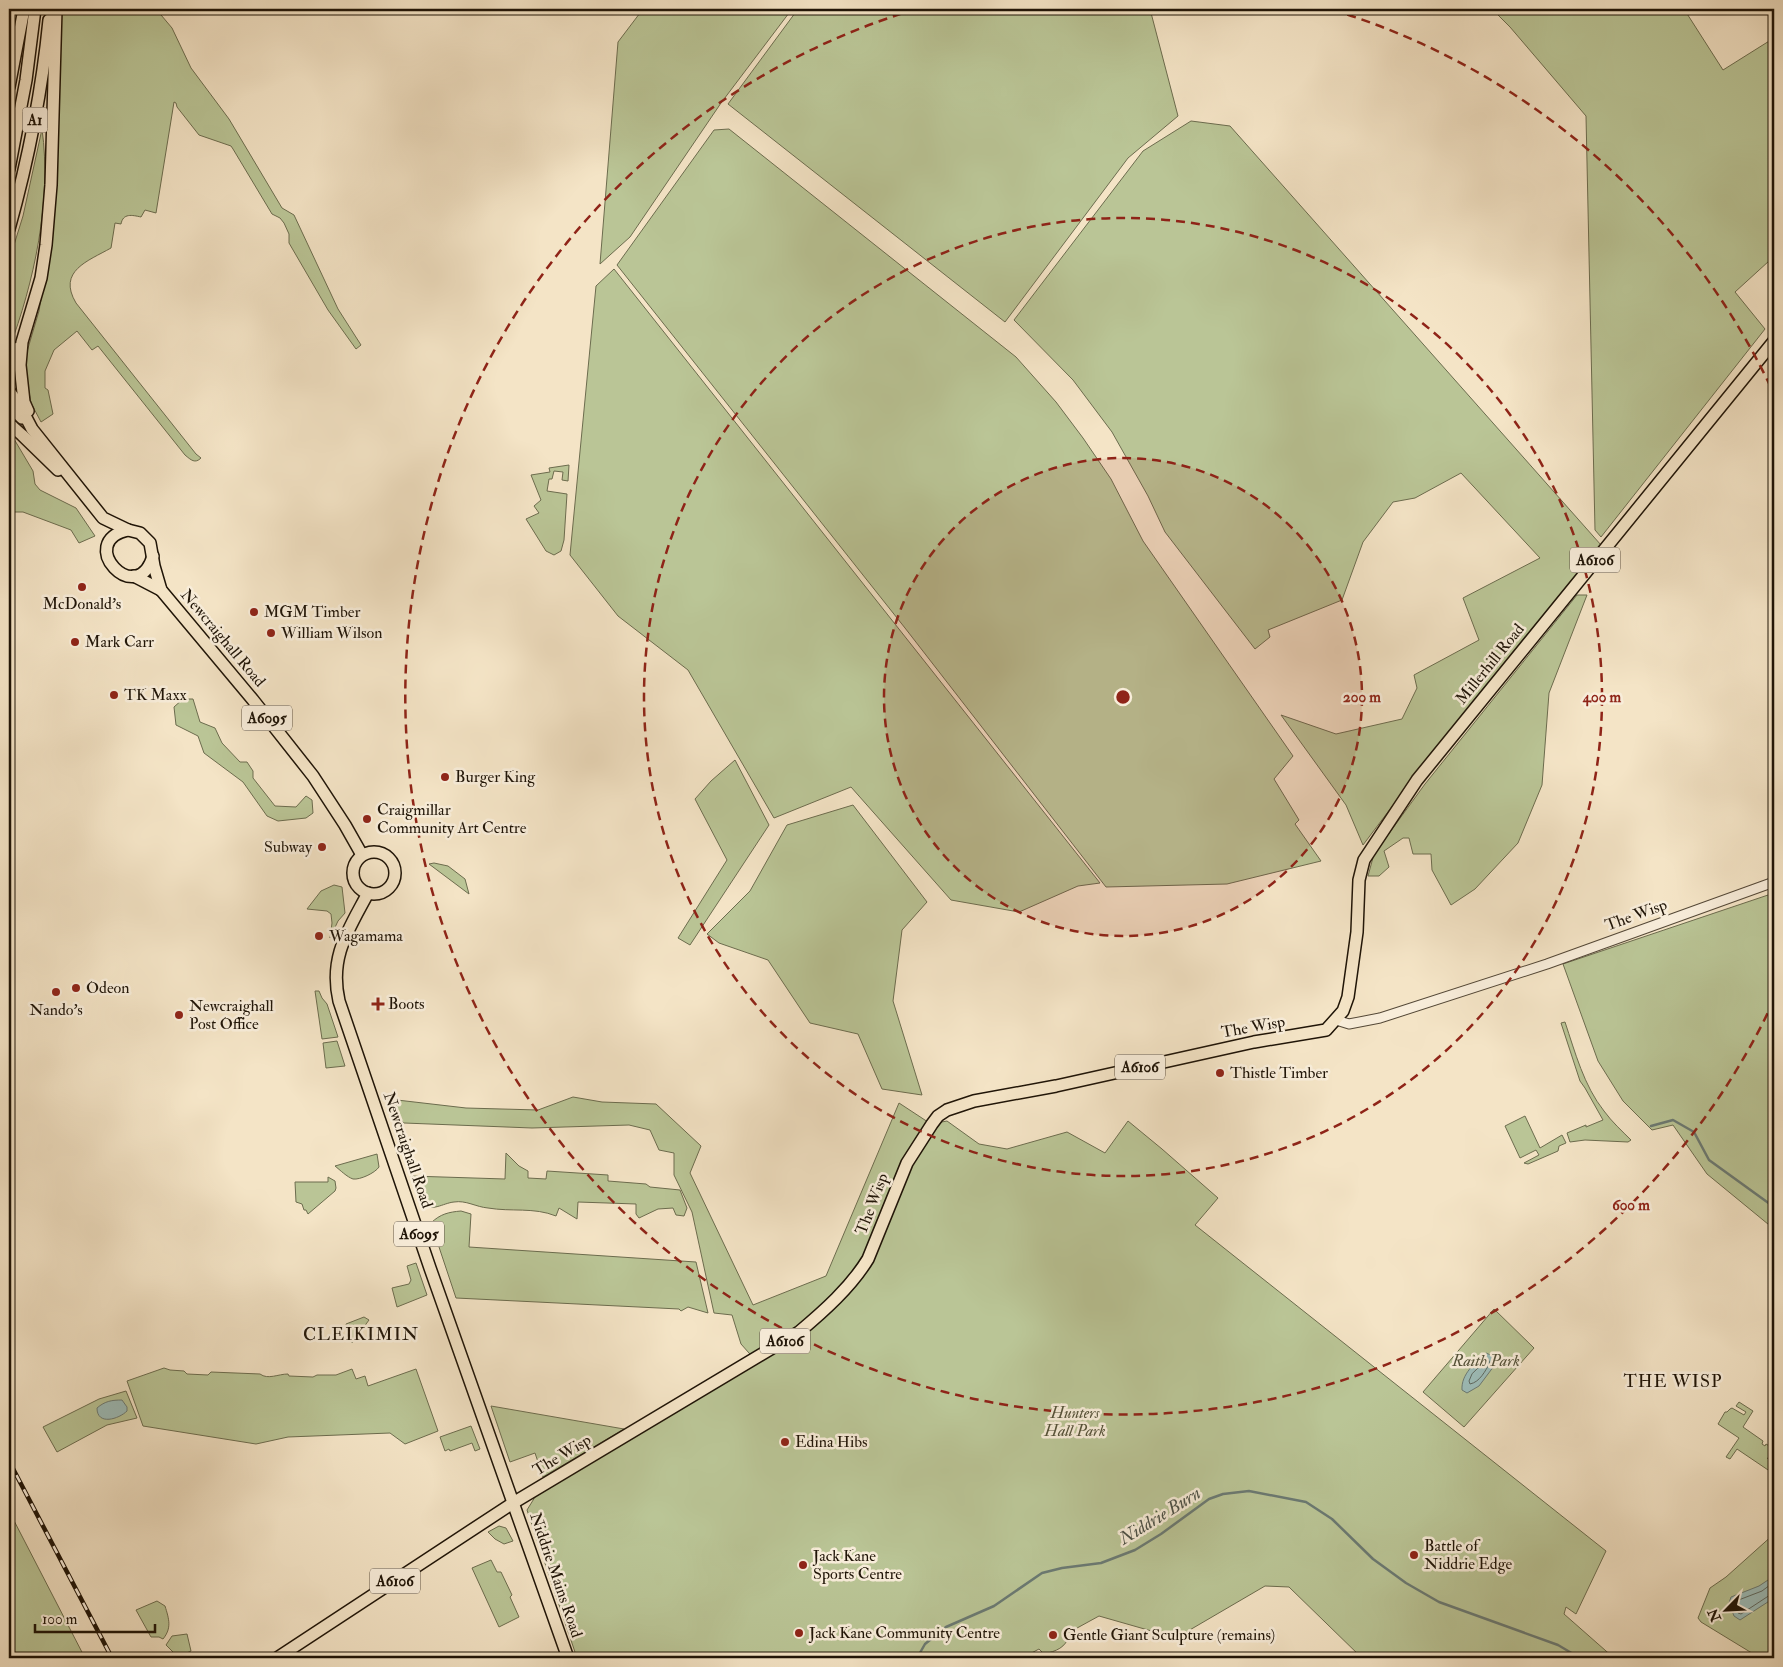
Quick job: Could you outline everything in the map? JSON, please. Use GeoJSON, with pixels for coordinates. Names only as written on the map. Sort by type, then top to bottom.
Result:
{"type":"FeatureCollection","features":[{"type":"Feature","properties":{"kind":"main road"},"geometry":{"type":"LineString","coordinates":[[9,88],[24,9]]}},
{"type":"Feature","properties":{"kind":"main road","name":"A1"},"geometry":{"type":"LineString","coordinates":[[9,169],[26,80],[35,9]]}},
{"type":"Feature","properties":{"kind":"main road","name":"A1"},"geometry":{"type":"LineString","coordinates":[[9,229],[38,99],[50,9]]}},
{"type":"Feature","properties":{"kind":"main road"},"geometry":{"type":"LineString","coordinates":[[43,442],[30,419],[24,402],[20,365],[22,342],[41,278],[48,229],[56,9]]}},
{"type":"Feature","properties":{"kind":"main road","name":"Millerhill Road"},"geometry":{"type":"LineString","coordinates":[[1336,1020],[1343,1011],[1348,996],[1357,932],[1359,880],[1364,860],[1373,845],[1417,780],[1774,341]]}},
{"type":"Feature","properties":{"kind":"main road"},"geometry":{"type":"LineString","coordinates":[[9,371],[16,351],[22,342]]}},
{"type":"Feature","properties":{"kind":"main road","name":"Newcraighall Road"},"geometry":{"type":"LineString","coordinates":[[9,391],[32,428],[103,518],[128,530],[140,533],[150,542],[161,590]]}},
{"type":"Feature","properties":{"kind":"main road","name":"Newcraighall Road"},"geometry":{"type":"LineString","coordinates":[[9,405],[32,428]]}},
{"type":"Feature","properties":{"kind":"main road"},"geometry":{"type":"LineString","coordinates":[[9,425],[18,431],[80,490]]}},
{"type":"Feature","properties":{"kind":"main road","name":"Newcraighall Road"},"geometry":{"type":"LineString","coordinates":[[103,518],[109,544],[107,553],[111,566],[116,572],[134,576],[161,590],[253,700],[313,776],[362,855]]}},
{"type":"Feature","properties":{"kind":"main road"},"geometry":{"type":"LineString","coordinates":[[109,544],[117,534],[128,530]]}},
{"type":"Feature","properties":{"kind":"main road"},"geometry":{"type":"LineString","coordinates":[[134,576],[147,569],[153,556]]}},
{"type":"Feature","properties":{"kind":"main road"},"geometry":{"type":"LineString","coordinates":[[373,852],[385,854],[394,865],[396,872],[394,881],[387,890],[376,894],[368,894],[356,885],[353,877],[353,867],[362,855],[373,852]]}},
{"type":"Feature","properties":{"kind":"main road","name":"Newcraighall Road"},"geometry":{"type":"LineString","coordinates":[[368,894],[340,949],[336,976],[339,1001],[432,1275],[513,1503]]}},
{"type":"Feature","properties":{"kind":"main road","name":"The Wisp"},"geometry":{"type":"LineString","coordinates":[[513,1503],[799,1332],[854,1280],[868,1259],[907,1163],[932,1124],[946,1110],[974,1101],[1056,1086],[1248,1043],[1326,1030],[1336,1020]]}},
{"type":"Feature","properties":{"kind":"main road","name":"A6106"},"geometry":{"type":"LineString","coordinates":[[277,1658],[513,1503]]}},
{"type":"Feature","properties":{"kind":"main road","name":"Niddrie Mains Road"},"geometry":{"type":"LineString","coordinates":[[513,1503],[568,1658]]}},
{"type":"Feature","properties":{"kind":"street","name":"The Wisp"},"geometry":{"type":"LineString","coordinates":[[1336,1020],[1349,1024],[1380,1018],[1547,964],[1774,882]]}},
{"type":"Feature","properties":{"kind":"green space"},"geometry":{"type":"Polygon","coordinates":[[[59,9],[156,9],[172,28],[191,68],[229,119],[282,208],[294,215],[338,309],[361,345],[356,349],[328,310],[289,243],[289,234],[284,223],[280,218],[272,214],[231,146],[199,135],[174,102],[156,213],[145,210],[141,217],[126,216],[121,224],[115,223],[111,248],[78,268],[70,283],[71,292],[76,303],[201,458],[197,461],[191,460],[185,455],[98,346],[92,350],[77,331],[54,350],[45,371],[45,388],[48,390],[53,414],[41,422],[31,403],[25,370],[26,355],[39,311],[54,221],[59,9]]]}},
{"type":"Feature","properties":{"kind":"green space"},"geometry":{"type":"Polygon","coordinates":[[[643,9],[792,9],[721,103],[630,237],[600,264],[618,42],[643,9]]]}},
{"type":"Feature","properties":{"kind":"green space"},"geometry":{"type":"Polygon","coordinates":[[[798,9],[1150,9],[1178,116],[1128,158],[1005,322],[728,104],[798,9]]]}},
{"type":"Feature","properties":{"kind":"green space"},"geometry":{"type":"Polygon","coordinates":[[[1492,9],[1684,9],[1723,70],[1774,38],[1774,266],[1769,261],[1735,292],[1765,329],[1601,537],[1595,530],[1586,116],[1510,27],[1492,9]]]}},
{"type":"Feature","properties":{"kind":"green space"},"geometry":{"type":"Polygon","coordinates":[[[1191,121],[1230,126],[1601,545],[1415,776],[1363,845],[1346,805],[1281,715],[1336,734],[1402,719],[1417,688],[1414,675],[1479,640],[1463,598],[1540,558],[1461,473],[1415,498],[1393,502],[1363,542],[1342,600],[1268,630],[1270,637],[1255,649],[1165,532],[1148,496],[1112,432],[1073,380],[1014,320],[1143,151],[1191,121]]]}},
{"type":"Feature","properties":{"kind":"green space"},"geometry":{"type":"Polygon","coordinates":[[[42,129],[45,184],[39,241],[26,297],[9,349],[9,261],[23,216],[42,129]]]}},
{"type":"Feature","properties":{"kind":"green space"},"geometry":{"type":"Polygon","coordinates":[[[729,129],[1016,357],[1056,402],[1111,479],[1143,541],[1293,756],[1274,779],[1299,820],[1295,824],[1321,861],[1227,884],[1106,887],[905,628],[617,265],[714,130],[729,129]]]}},
{"type":"Feature","properties":{"kind":"green space"},"geometry":{"type":"Polygon","coordinates":[[[614,269],[1100,883],[1078,886],[1019,912],[951,900],[851,787],[774,818],[688,670],[618,616],[570,555],[596,286],[614,269]]]}},
{"type":"Feature","properties":{"kind":"green space"},"geometry":{"type":"Polygon","coordinates":[[[9,438],[14,439],[33,471],[35,484],[40,490],[76,508],[95,536],[79,543],[71,530],[23,512],[9,512],[9,438]]]}},
{"type":"Feature","properties":{"kind":"green space"},"geometry":{"type":"Polygon","coordinates":[[[569,465],[568,481],[562,480],[563,472],[554,471],[552,479],[549,479],[547,491],[567,494],[564,540],[561,551],[554,555],[546,551],[526,519],[539,513],[534,506],[541,500],[531,475],[550,472],[549,468],[569,465]]]}},
{"type":"Feature","properties":{"kind":"green space"},"geometry":{"type":"Polygon","coordinates":[[[1577,595],[1587,595],[1549,693],[1542,785],[1518,843],[1475,889],[1451,905],[1432,870],[1431,854],[1413,854],[1409,838],[1403,838],[1384,851],[1389,867],[1379,876],[1368,876],[1374,854],[1425,784],[1577,595]]]}},
{"type":"Feature","properties":{"kind":"green space"},"geometry":{"type":"Polygon","coordinates":[[[183,699],[193,699],[200,722],[215,728],[222,743],[240,762],[247,762],[253,771],[253,778],[275,806],[296,807],[306,796],[312,800],[313,813],[306,818],[278,821],[267,816],[243,782],[204,753],[198,736],[176,725],[174,707],[183,699]]]}},
{"type":"Feature","properties":{"kind":"green space"},"geometry":{"type":"Polygon","coordinates":[[[735,760],[769,825],[690,945],[678,938],[727,860],[695,799],[711,781],[735,760]]]}},
{"type":"Feature","properties":{"kind":"green space"},"geometry":{"type":"Polygon","coordinates":[[[853,805],[927,902],[902,930],[893,1001],[922,1095],[882,1089],[858,1034],[810,1023],[768,960],[719,943],[707,934],[750,891],[787,825],[853,805]]]}},
{"type":"Feature","properties":{"kind":"green space"},"geometry":{"type":"Polygon","coordinates":[[[434,863],[448,866],[465,879],[469,894],[429,864],[434,863]]]}},
{"type":"Feature","properties":{"kind":"green space"},"geometry":{"type":"Polygon","coordinates":[[[334,885],[342,887],[345,913],[338,921],[330,938],[331,914],[327,911],[307,909],[321,891],[334,885]]]}},
{"type":"Feature","properties":{"kind":"green space"},"geometry":{"type":"Polygon","coordinates":[[[1774,893],[1774,1229],[1707,1174],[1673,1125],[1652,1130],[1623,1101],[1598,1061],[1563,964],[1774,893]]]}},
{"type":"Feature","properties":{"kind":"green space"},"geometry":{"type":"Polygon","coordinates":[[[315,991],[319,991],[327,1004],[338,1037],[322,1039],[315,991]]]}},
{"type":"Feature","properties":{"kind":"green space"},"geometry":{"type":"Polygon","coordinates":[[[1565,1022],[1591,1091],[1607,1115],[1631,1140],[1628,1142],[1585,1140],[1570,1142],[1567,1133],[1603,1120],[1580,1081],[1561,1023],[1565,1022]]]}},
{"type":"Feature","properties":{"kind":"green space"},"geometry":{"type":"Polygon","coordinates":[[[337,1041],[345,1066],[326,1068],[323,1043],[337,1041]]]}},
{"type":"Feature","properties":{"kind":"green space","name":"Hunters Hall Park"},"geometry":{"type":"Polygon","coordinates":[[[573,1097],[602,1102],[656,1104],[701,1146],[690,1173],[753,1305],[826,1276],[899,1103],[931,1124],[947,1121],[979,1144],[1007,1149],[1067,1132],[1105,1153],[1128,1121],[1218,1198],[1195,1225],[1606,1551],[1576,1614],[1566,1607],[1564,1614],[1614,1658],[1362,1658],[1289,1587],[1265,1586],[1176,1638],[1099,1616],[1068,1633],[1066,1643],[1053,1652],[1044,1654],[1039,1649],[1022,1658],[577,1658],[527,1510],[535,1497],[757,1362],[741,1344],[732,1315],[714,1313],[692,1212],[674,1175],[674,1153],[659,1150],[650,1130],[629,1125],[532,1128],[404,1123],[395,1114],[397,1100],[466,1108],[538,1110],[573,1097]]]}},
{"type":"Feature","properties":{"kind":"green space"},"geometry":{"type":"Polygon","coordinates":[[[1525,1116],[1540,1148],[1562,1135],[1566,1143],[1559,1146],[1558,1151],[1528,1164],[1524,1163],[1539,1155],[1536,1150],[1520,1158],[1505,1126],[1525,1116]]]}},
{"type":"Feature","properties":{"kind":"green space"},"geometry":{"type":"Polygon","coordinates":[[[506,1153],[519,1166],[528,1171],[528,1178],[546,1179],[547,1171],[608,1175],[608,1181],[646,1184],[650,1187],[680,1190],[687,1208],[684,1216],[676,1215],[673,1208],[658,1209],[639,1218],[636,1214],[636,1204],[578,1202],[577,1219],[559,1208],[556,1216],[548,1213],[497,1209],[463,1202],[437,1207],[425,1206],[421,1203],[411,1176],[505,1179],[506,1153]]]}},
{"type":"Feature","properties":{"kind":"green space"},"geometry":{"type":"Polygon","coordinates":[[[377,1154],[379,1167],[371,1174],[359,1178],[351,1178],[335,1166],[377,1154]]]}},
{"type":"Feature","properties":{"kind":"green space"},"geometry":{"type":"Polygon","coordinates":[[[328,1177],[335,1181],[335,1191],[308,1214],[302,1204],[296,1202],[295,1182],[328,1182],[328,1177]]]}},
{"type":"Feature","properties":{"kind":"green space"},"geometry":{"type":"Polygon","coordinates":[[[461,1211],[471,1214],[469,1247],[696,1262],[708,1313],[688,1307],[681,1311],[679,1309],[456,1298],[431,1223],[445,1214],[461,1211]]]}},
{"type":"Feature","properties":{"kind":"green space"},"geometry":{"type":"Polygon","coordinates":[[[416,1263],[427,1295],[397,1307],[392,1288],[409,1284],[411,1280],[407,1266],[416,1263]]]}},
{"type":"Feature","properties":{"kind":"green space","name":"Raith Park"},"geometry":{"type":"Polygon","coordinates":[[[1494,1309],[1534,1348],[1464,1427],[1423,1392],[1494,1309]]]}},
{"type":"Feature","properties":{"kind":"green space"},"geometry":{"type":"Polygon","coordinates":[[[364,1317],[369,1320],[352,1343],[346,1324],[364,1317]]]}},
{"type":"Feature","properties":{"kind":"green space"},"geometry":{"type":"Polygon","coordinates":[[[164,1368],[184,1371],[187,1374],[208,1375],[211,1372],[260,1374],[266,1377],[288,1374],[289,1376],[313,1377],[317,1375],[336,1375],[352,1369],[356,1379],[365,1376],[368,1386],[416,1369],[438,1431],[405,1444],[390,1433],[288,1437],[256,1444],[143,1426],[127,1381],[164,1368]]]}},
{"type":"Feature","properties":{"kind":"green space"},"geometry":{"type":"Polygon","coordinates":[[[126,1391],[137,1418],[107,1425],[57,1452],[43,1427],[99,1399],[126,1391]]]}},
{"type":"Feature","properties":{"kind":"green space"},"geometry":{"type":"Polygon","coordinates":[[[1739,1402],[1753,1411],[1743,1427],[1763,1441],[1762,1444],[1765,1446],[1766,1444],[1774,1449],[1774,1462],[1767,1458],[1774,1463],[1774,1474],[1737,1449],[1730,1459],[1726,1457],[1739,1438],[1718,1424],[1725,1412],[1732,1408],[1744,1415],[1746,1412],[1736,1406],[1739,1402]]]}},
{"type":"Feature","properties":{"kind":"green space"},"geometry":{"type":"Polygon","coordinates":[[[491,1406],[624,1429],[543,1477],[535,1453],[510,1462],[491,1406]]]}},
{"type":"Feature","properties":{"kind":"green space"},"geometry":{"type":"Polygon","coordinates":[[[471,1426],[480,1449],[475,1451],[472,1443],[445,1451],[440,1437],[471,1426]]]}},
{"type":"Feature","properties":{"kind":"green space"},"geometry":{"type":"Polygon","coordinates":[[[9,1511],[85,1658],[9,1658],[9,1632],[12,1632],[9,1605],[9,1511]]]}},
{"type":"Feature","properties":{"kind":"green space"},"geometry":{"type":"Polygon","coordinates":[[[499,1526],[506,1528],[513,1541],[504,1544],[488,1532],[499,1526]]]}},
{"type":"Feature","properties":{"kind":"green space"},"geometry":{"type":"Polygon","coordinates":[[[1774,1534],[1774,1646],[1767,1656],[1760,1658],[1701,1622],[1698,1618],[1710,1588],[1726,1577],[1774,1534]]]}},
{"type":"Feature","properties":{"kind":"green space"},"geometry":{"type":"Polygon","coordinates":[[[491,1560],[497,1572],[501,1572],[512,1595],[510,1597],[519,1617],[499,1627],[472,1568],[491,1560]]]}},
{"type":"Feature","properties":{"kind":"green space"},"geometry":{"type":"Polygon","coordinates":[[[157,1601],[165,1606],[168,1619],[168,1631],[163,1639],[151,1637],[136,1610],[157,1601]]]}},
{"type":"Feature","properties":{"kind":"green space"},"geometry":{"type":"Polygon","coordinates":[[[187,1634],[191,1651],[178,1657],[166,1645],[172,1636],[187,1634]]]}},
{"type":"Feature","properties":{"kind":"water"},"geometry":{"type":"Polygon","coordinates":[[[1486,1353],[1493,1356],[1497,1362],[1479,1386],[1467,1393],[1462,1390],[1466,1374],[1486,1353]]]}},
{"type":"Feature","properties":{"kind":"water"},"geometry":{"type":"Polygon","coordinates":[[[122,1400],[127,1407],[127,1411],[123,1414],[114,1418],[104,1419],[98,1414],[97,1408],[103,1404],[122,1400]]]}},
{"type":"Feature","properties":{"kind":"water"},"geometry":{"type":"Polygon","coordinates":[[[1774,1576],[1774,1598],[1740,1620],[1734,1616],[1729,1603],[1731,1597],[1759,1586],[1774,1576]]]}},
{"type":"Feature","properties":{"kind":"waterway"},"geometry":{"type":"LineString","coordinates":[[1651,1126],[1673,1120],[1694,1132],[1709,1160],[1774,1207]]}},
{"type":"Feature","properties":{"kind":"waterway","name":"Niddrie Burn"},"geometry":{"type":"LineString","coordinates":[[917,1658],[925,1644],[946,1627],[994,1606],[1042,1573],[1062,1568],[1101,1563],[1135,1550],[1161,1534],[1209,1499],[1223,1494],[1249,1491],[1306,1502],[1332,1519],[1373,1559],[1406,1583],[1439,1602],[1558,1645],[1580,1658]]}},
{"type":"Feature","properties":{"kind":"railway"},"geometry":{"type":"LineString","coordinates":[[9,1461],[112,1658]]}},
{"type":"Feature","properties":{"kind":"place","name":"McDonald's"},"geometry":{"type":"Point","coordinates":[82,587]}},
{"type":"Feature","properties":{"kind":"place","name":"MGM Timber"},"geometry":{"type":"Point","coordinates":[254,612]}},
{"type":"Feature","properties":{"kind":"place","name":"William Wilson"},"geometry":{"type":"Point","coordinates":[271,633]}},
{"type":"Feature","properties":{"kind":"place","name":"Mark Carr"},"geometry":{"type":"Point","coordinates":[75,642]}},
{"type":"Feature","properties":{"kind":"place","name":"TK Maxx"},"geometry":{"type":"Point","coordinates":[114,695]}},
{"type":"Feature","properties":{"kind":"place","name":"Burger King"},"geometry":{"type":"Point","coordinates":[445,777]}},
{"type":"Feature","properties":{"kind":"place","name":"Craigmillar Community Art Centre"},"geometry":{"type":"Point","coordinates":[367,819]}},
{"type":"Feature","properties":{"kind":"place","name":"Subway"},"geometry":{"type":"Point","coordinates":[322,847]}},
{"type":"Feature","properties":{"kind":"place","name":"Wagamama"},"geometry":{"type":"Point","coordinates":[319,936]}},
{"type":"Feature","properties":{"kind":"place","name":"Odeon"},"geometry":{"type":"Point","coordinates":[76,988]}},
{"type":"Feature","properties":{"kind":"place","name":"Nando's"},"geometry":{"type":"Point","coordinates":[56,992]}},
{"type":"Feature","properties":{"kind":"place","name":"Boots"},"geometry":{"type":"Point","coordinates":[378,1004]}},
{"type":"Feature","properties":{"kind":"place","name":"Newcraighall Post Office"},"geometry":{"type":"Point","coordinates":[179,1015]}},
{"type":"Feature","properties":{"kind":"place","name":"Thistle Timber"},"geometry":{"type":"Point","coordinates":[1220,1073]}},
{"type":"Feature","properties":{"kind":"place","name":"Edina Hibs"},"geometry":{"type":"Point","coordinates":[785,1442]}},
{"type":"Feature","properties":{"kind":"place","name":"Battle of Niddrie Edge"},"geometry":{"type":"Point","coordinates":[1414,1555]}},
{"type":"Feature","properties":{"kind":"place","name":"Jack Kane Sports Centre"},"geometry":{"type":"Point","coordinates":[803,1565]}},
{"type":"Feature","properties":{"kind":"place","name":"Jack Kane Community Centre"},"geometry":{"type":"Point","coordinates":[799,1633]}},
{"type":"Feature","properties":{"kind":"place","name":"Gentle Giant Sculpture (remains)"},"geometry":{"type":"Point","coordinates":[1053,1635]}},
{"type":"Feature","properties":{"kind":"district","name":"CLEIKIMIN"},"geometry":{"type":"Point","coordinates":[361,1334]}},
{"type":"Feature","properties":{"kind":"district","name":"THE WISP"},"geometry":{"type":"Point","coordinates":[1673,1381]}}]}
